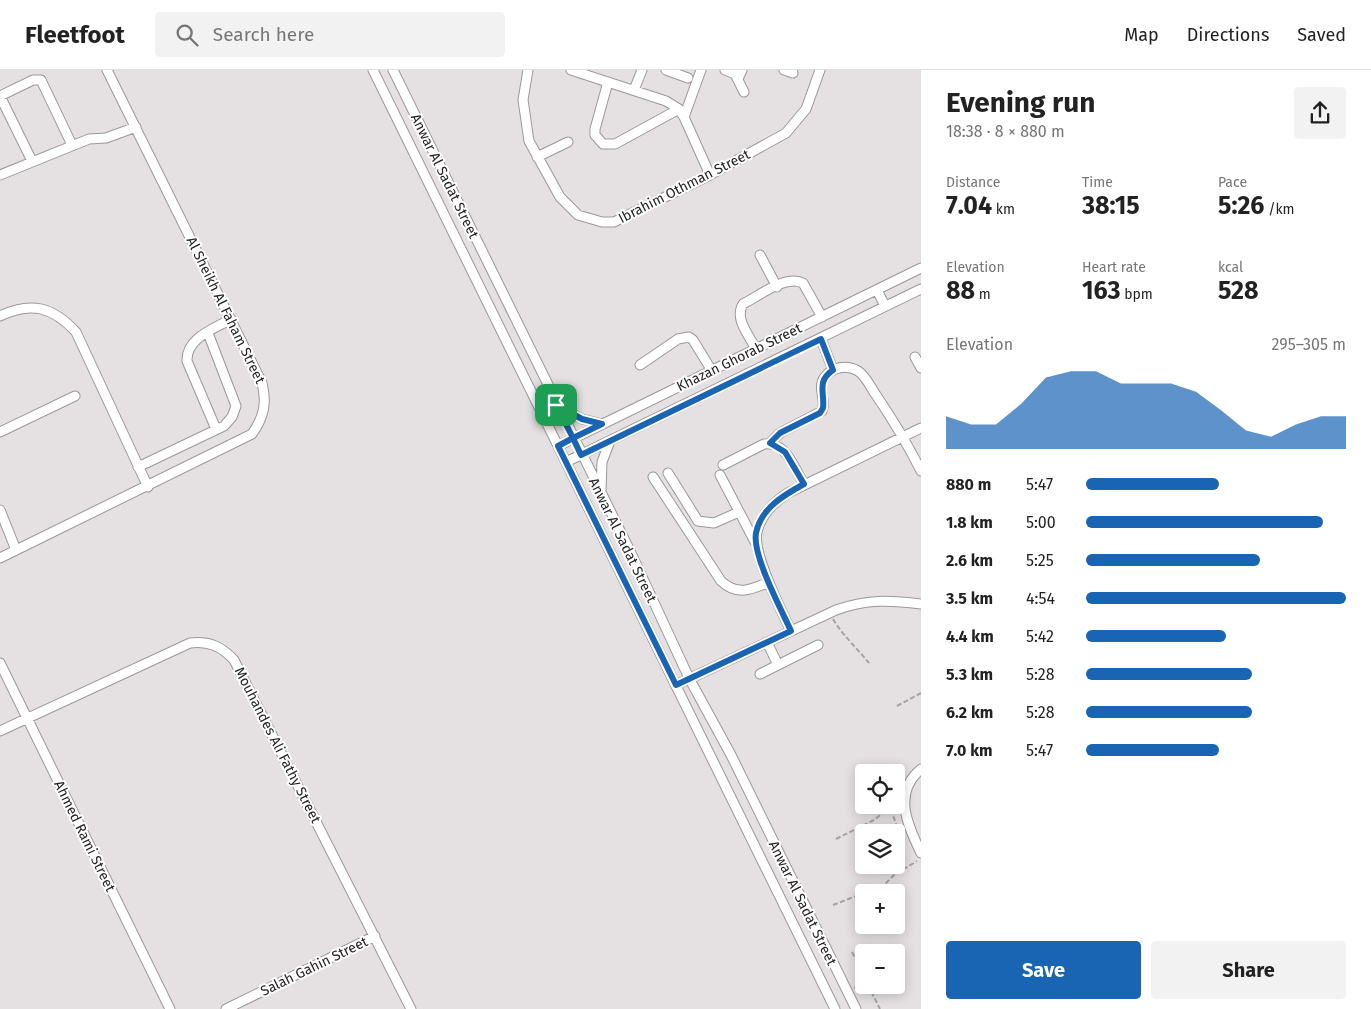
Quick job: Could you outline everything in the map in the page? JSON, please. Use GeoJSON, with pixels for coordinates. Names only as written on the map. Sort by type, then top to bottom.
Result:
{"type":"FeatureCollection","features":[{"type":"Feature","properties":{"kind":"street","name":"Al Sheikh Al Faham Street"},"geometry":{"type":"LineString","coordinates":[[0,558],[148,487],[252,434],[260,423],[265,410],[266,396],[262,382],[108,70]]}},
{"type":"Feature","properties":{"kind":"street","name":"Anwar Al Sadat Street"},"geometry":{"type":"LineString","coordinates":[[373,70],[835,1009]]}},
{"type":"Feature","properties":{"kind":"street","name":"Anwar Al Sadat Street"},"geometry":{"type":"LineString","coordinates":[[393,70],[556,405],[631,553],[689,678],[735,764],[856,1009]]}},
{"type":"Feature","properties":{"kind":"street","name":"Ibrahim Othman Street"},"geometry":{"type":"LineString","coordinates":[[528,70],[524,93],[524,121],[529,141],[560,197],[568,207],[578,215],[602,222],[614,222],[710,175],[786,133],[806,109],[820,70]]}},
{"type":"Feature","properties":{"kind":"street"},"geometry":{"type":"LineString","coordinates":[[571,70],[666,101],[681,113],[710,175]]}},
{"type":"Feature","properties":{"kind":"street"},"geometry":{"type":"LineString","coordinates":[[634,90],[642,70]]}},
{"type":"Feature","properties":{"kind":"street"},"geometry":{"type":"LineString","coordinates":[[666,70],[688,78]]}},
{"type":"Feature","properties":{"kind":"street"},"geometry":{"type":"LineString","coordinates":[[608,82],[595,135],[603,144],[615,144],[681,113],[701,70]]}},
{"type":"Feature","properties":{"kind":"street"},"geometry":{"type":"LineString","coordinates":[[725,70],[735,74],[744,92]]}},
{"type":"Feature","properties":{"kind":"street"},"geometry":{"type":"LineString","coordinates":[[738,80],[742,70]]}},
{"type":"Feature","properties":{"kind":"street"},"geometry":{"type":"LineString","coordinates":[[32,161],[0,96],[33,80],[41,80],[72,145]]}},
{"type":"Feature","properties":{"kind":"street"},"geometry":{"type":"LineString","coordinates":[[0,175],[89,139],[106,138],[136,127]]}},
{"type":"Feature","properties":{"kind":"street"},"geometry":{"type":"LineString","coordinates":[[538,157],[568,142]]}},
{"type":"Feature","properties":{"kind":"street"},"geometry":{"type":"LineString","coordinates":[[760,255],[777,286]]}},
{"type":"Feature","properties":{"kind":"street","name":"Khazan Ghorab Street"},"geometry":{"type":"LineString","coordinates":[[558,446],[921,268]]}},
{"type":"Feature","properties":{"kind":"street"},"geometry":{"type":"LineString","coordinates":[[756,349],[741,322],[740,310],[743,304],[777,286],[792,280],[803,283],[822,316]]}},
{"type":"Feature","properties":{"kind":"street","name":"Khazan Ghorab Street"},"geometry":{"type":"LineString","coordinates":[[566,462],[921,289]]}},
{"type":"Feature","properties":{"kind":"street"},"geometry":{"type":"LineString","coordinates":[[877,290],[886,306]]}},
{"type":"Feature","properties":{"kind":"street"},"geometry":{"type":"LineString","coordinates":[[0,316],[26,307],[46,309],[63,318],[70,325],[76,332],[148,487]]}},
{"type":"Feature","properties":{"kind":"street"},"geometry":{"type":"LineString","coordinates":[[216,429],[187,361],[187,354],[192,343],[231,319]]}},
{"type":"Feature","properties":{"kind":"street"},"geometry":{"type":"LineString","coordinates":[[138,467],[228,422],[236,406],[208,333]]}},
{"type":"Feature","properties":{"kind":"street"},"geometry":{"type":"LineString","coordinates":[[640,365],[678,338],[689,337],[712,371]]}},
{"type":"Feature","properties":{"kind":"street"},"geometry":{"type":"LineString","coordinates":[[821,339],[833,370]]}},
{"type":"Feature","properties":{"kind":"street"},"geometry":{"type":"LineString","coordinates":[[915,357],[921,368]]}},
{"type":"Feature","properties":{"kind":"street"},"geometry":{"type":"LineString","coordinates":[[722,465],[764,444],[770,443],[780,433],[822,411],[824,406],[821,385],[824,378],[833,370],[852,368],[863,376],[904,437],[921,471]]}},
{"type":"Feature","properties":{"kind":"street"},"geometry":{"type":"LineString","coordinates":[[0,432],[75,396]]}},
{"type":"Feature","properties":{"kind":"street"},"geometry":{"type":"LineString","coordinates":[[556,405],[582,419],[602,424]]}},
{"type":"Feature","properties":{"kind":"street"},"geometry":{"type":"LineString","coordinates":[[756,545],[756,533],[768,509],[776,500],[804,484],[921,428]]}},
{"type":"Feature","properties":{"kind":"street"},"geometry":{"type":"LineString","coordinates":[[601,494],[602,462],[610,441]]}},
{"type":"Feature","properties":{"kind":"street"},"geometry":{"type":"LineString","coordinates":[[770,443],[785,452],[804,484]]}},
{"type":"Feature","properties":{"kind":"street"},"geometry":{"type":"LineString","coordinates":[[668,473],[694,517],[703,524],[714,523],[739,512]]}},
{"type":"Feature","properties":{"kind":"street"},"geometry":{"type":"LineString","coordinates":[[720,475],[756,545],[769,582],[791,631]]}},
{"type":"Feature","properties":{"kind":"street"},"geometry":{"type":"LineString","coordinates":[[654,477],[721,581],[727,586],[741,591],[769,582]]}},
{"type":"Feature","properties":{"kind":"street"},"geometry":{"type":"LineString","coordinates":[[676,512],[685,502]]}},
{"type":"Feature","properties":{"kind":"street"},"geometry":{"type":"LineString","coordinates":[[0,510],[16,550]]}},
{"type":"Feature","properties":{"kind":"street"},"geometry":{"type":"LineString","coordinates":[[676,685],[766,642],[857,602],[871,600],[921,604]]}},
{"type":"Feature","properties":{"kind":"street"},"geometry":{"type":"LineString","coordinates":[[766,642],[778,665]]}},
{"type":"Feature","properties":{"kind":"street","name":"Mouhandes Ali Fathy Street"},"geometry":{"type":"LineString","coordinates":[[0,731],[190,643],[209,643],[226,651],[234,660],[411,1009]]}},
{"type":"Feature","properties":{"kind":"street"},"geometry":{"type":"LineString","coordinates":[[760,674],[818,645]]}},
{"type":"Feature","properties":{"kind":"street","name":"Ahmed Rami Street"},"geometry":{"type":"LineString","coordinates":[[0,663],[170,1009]]}},
{"type":"Feature","properties":{"kind":"street"},"geometry":{"type":"LineString","coordinates":[[919,857],[905,818],[904,806],[910,782],[921,769]]}},
{"type":"Feature","properties":{"kind":"street","name":"Salah Gahin Street"},"geometry":{"type":"LineString","coordinates":[[226,1009],[375,936]]}},
{"type":"Feature","properties":{"kind":"path"},"geometry":{"type":"LineString","coordinates":[[830,613],[845,638],[859,650],[869,663]]}},
{"type":"Feature","properties":{"kind":"path"},"geometry":{"type":"LineString","coordinates":[[897,706],[921,693]]}},
{"type":"Feature","properties":{"kind":"path"},"geometry":{"type":"LineString","coordinates":[[866,824],[885,811],[892,813],[896,824]]}},
{"type":"Feature","properties":{"kind":"path"},"geometry":{"type":"LineString","coordinates":[[836,839],[855,830]]}},
{"type":"Feature","properties":{"kind":"path"},"geometry":{"type":"LineString","coordinates":[[885,884],[919,857]]}},
{"type":"Feature","properties":{"kind":"path"},"geometry":{"type":"LineString","coordinates":[[833,905],[855,896]]}},
{"type":"Feature","properties":{"kind":"path"},"geometry":{"type":"LineString","coordinates":[[852,952],[855,958]]}},
{"type":"Feature","properties":{"kind":"path"},"geometry":{"type":"LineString","coordinates":[[872,994],[880,1009]]}},
{"type":"Feature","properties":{"kind":"route"},"geometry":{"type":"LineString","coordinates":[[556,405],[573,438],[558,446],[676,685],[791,631],[769,582],[756,545],[756,533],[760,521],[776,500],[804,484],[785,452],[778,446],[770,443],[780,433],[820,413],[824,406],[821,385],[824,378],[833,370],[821,339],[581,455],[573,438],[602,424],[582,419],[556,405]]}}]}
